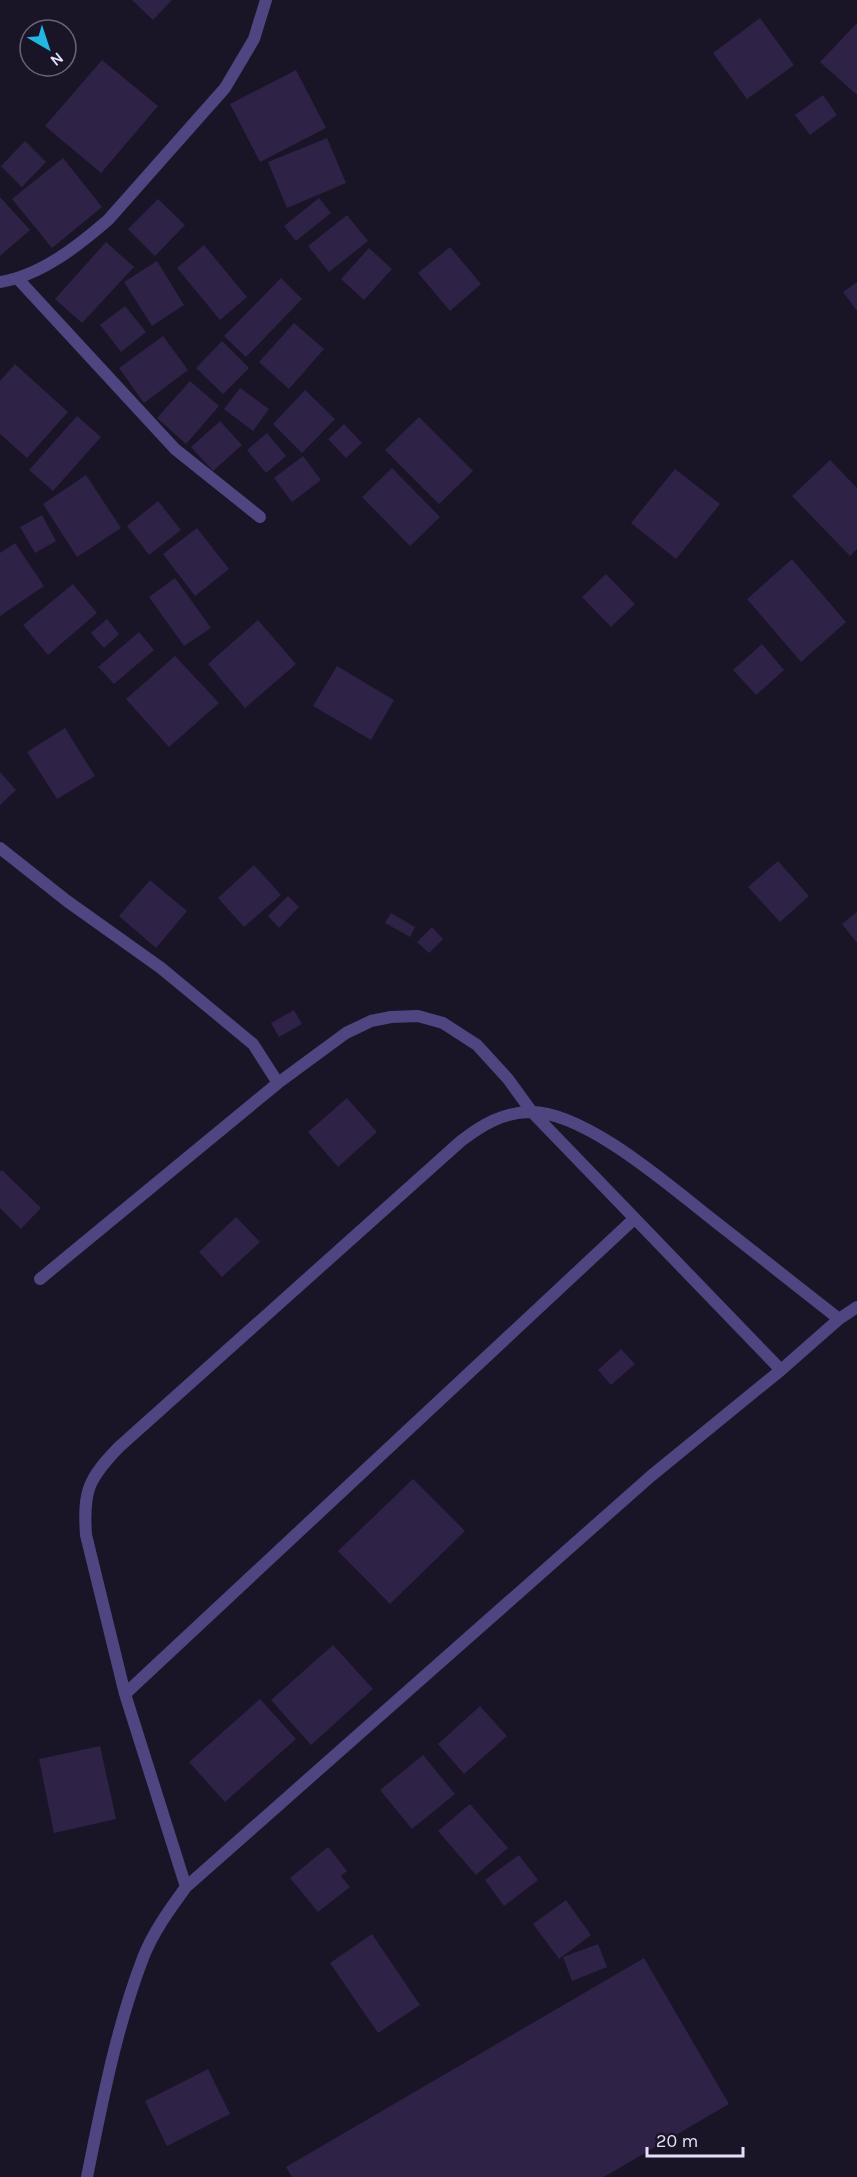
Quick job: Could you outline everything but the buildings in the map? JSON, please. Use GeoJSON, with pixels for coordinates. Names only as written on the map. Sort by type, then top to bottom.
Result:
{"type":"FeatureCollection","features":[{"type":"Feature","properties":{"kind":"street"},"geometry":{"type":"LineString","coordinates":[[0,282],[18,279],[53,260],[86,239],[108,220],[225,88],[254,39],[266,0]]}},
{"type":"Feature","properties":{"kind":"street"},"geometry":{"type":"LineString","coordinates":[[18,279],[175,449],[260,517]]}},
{"type":"Feature","properties":{"kind":"street"},"geometry":{"type":"LineString","coordinates":[[0,848],[67,902],[161,968],[253,1044],[278,1083]]}},
{"type":"Feature","properties":{"kind":"street"},"geometry":{"type":"LineString","coordinates":[[40,1279],[278,1083],[354,1029],[371,1021],[418,1016],[443,1023],[477,1045],[508,1079],[532,1112],[781,1370]]}},
{"type":"Feature","properties":{"kind":"street"},"geometry":{"type":"LineString","coordinates":[[186,1887],[125,1694],[86,1535],[84,1508],[88,1488],[99,1467],[119,1447],[461,1141],[482,1125],[505,1115],[532,1112],[557,1117],[586,1129],[633,1158],[839,1319]]}},
{"type":"Feature","properties":{"kind":"street"},"geometry":{"type":"LineString","coordinates":[[125,1694],[634,1219]]}},
{"type":"Feature","properties":{"kind":"street"},"geometry":{"type":"LineString","coordinates":[[87,2177],[112,2055],[144,1957],[166,1914],[186,1887],[651,1476],[781,1370],[839,1319],[857,1307]]}}]}
